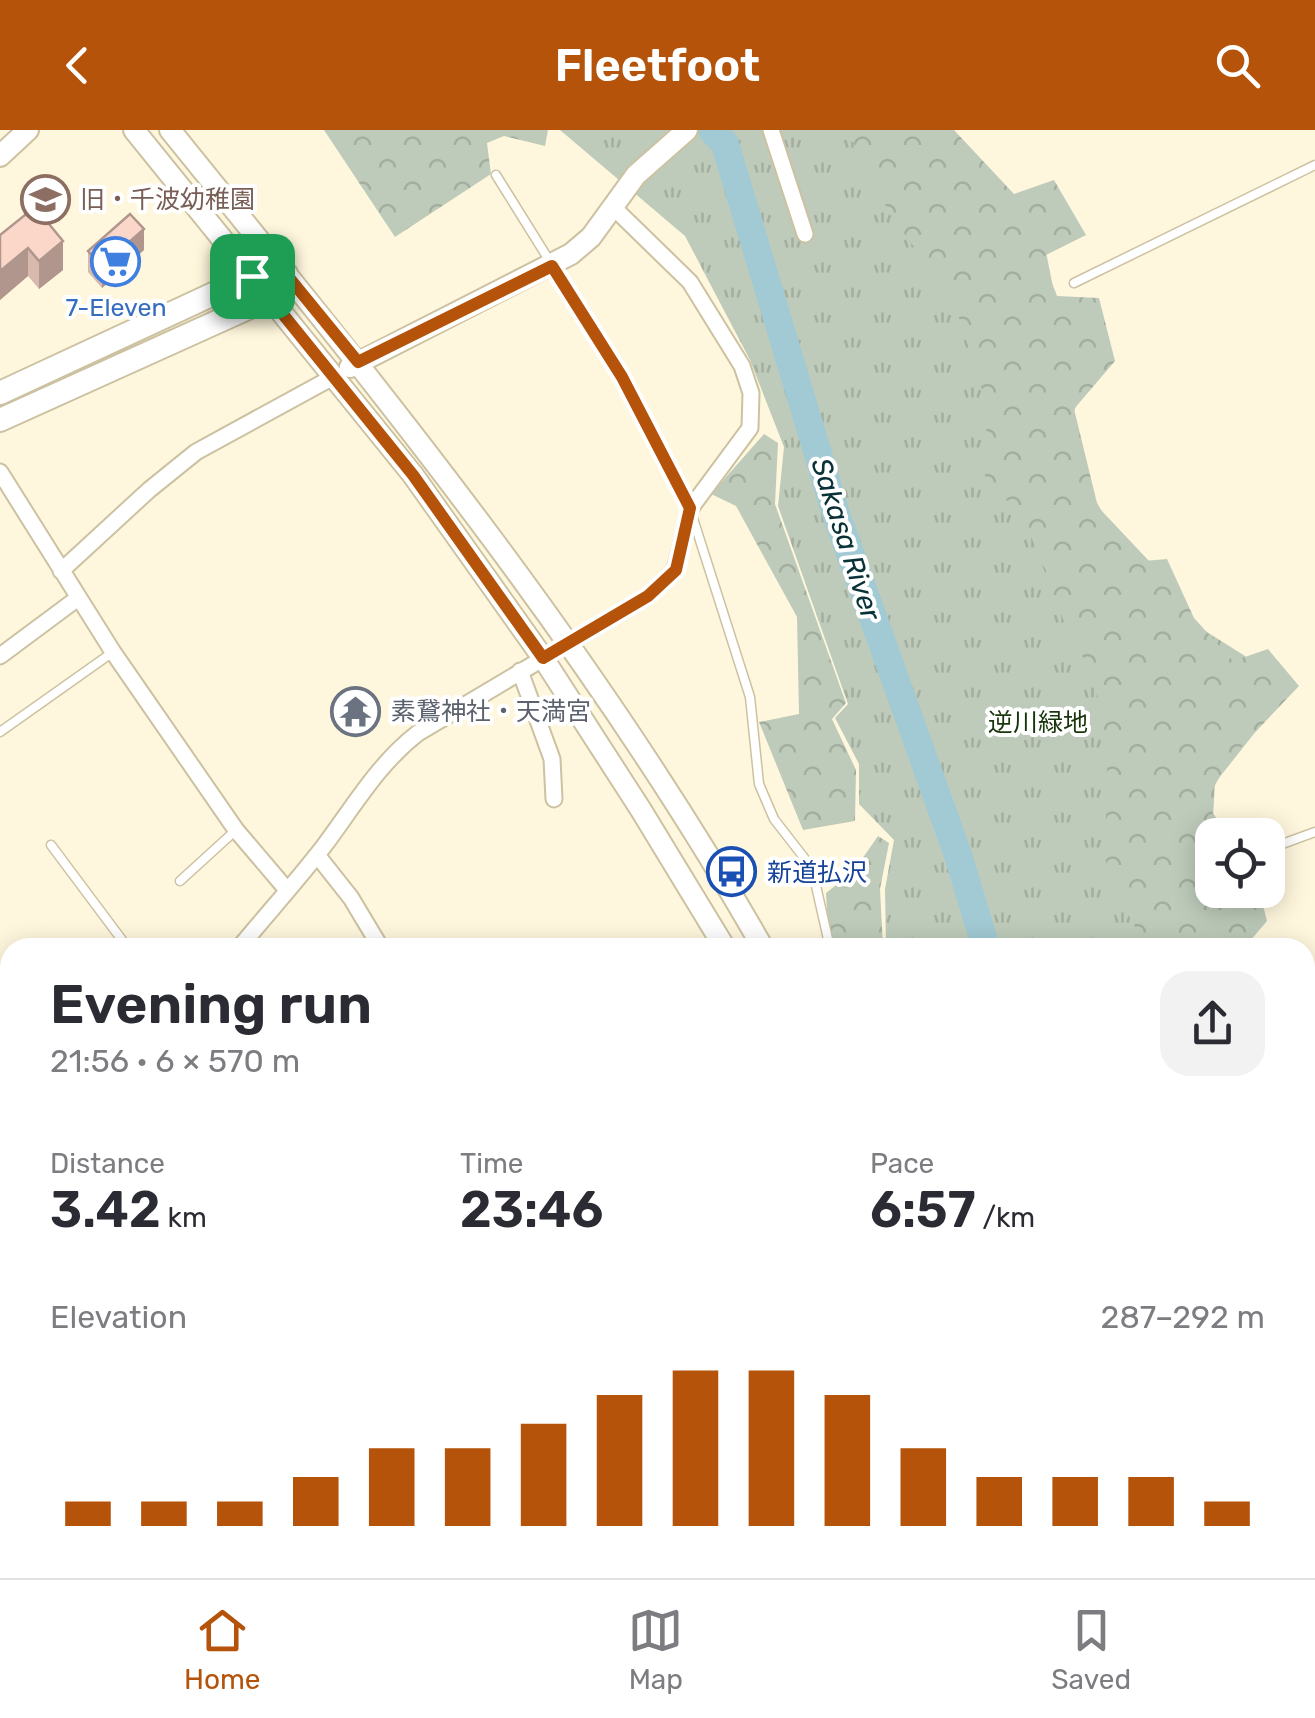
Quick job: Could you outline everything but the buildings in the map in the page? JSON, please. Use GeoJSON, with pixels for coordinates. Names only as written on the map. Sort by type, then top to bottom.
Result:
{"type":"FeatureCollection","features":[{"type":"Feature","properties":{"kind":"main road"},"geometry":{"type":"LineString","coordinates":[[0,393],[252,276],[286,274]]}},
{"type":"Feature","properties":{"kind":"main road"},"geometry":{"type":"LineString","coordinates":[[0,420],[270,298],[286,274]]}},
{"type":"Feature","properties":{"kind":"street"},"geometry":{"type":"LineString","coordinates":[[0,156],[28,130]]}},
{"type":"Feature","properties":{"kind":"street"},"geometry":{"type":"LineString","coordinates":[[134,130],[413,475],[543,658],[718,938]]}},
{"type":"Feature","properties":{"kind":"street"},"geometry":{"type":"LineString","coordinates":[[170,130],[358,362],[569,643],[672,798],[758,938]]}},
{"type":"Feature","properties":{"kind":"street"},"geometry":{"type":"LineString","coordinates":[[771,130],[805,234]]}},
{"type":"Feature","properties":{"kind":"street"},"geometry":{"type":"LineString","coordinates":[[61,571],[196,452],[358,362],[552,266],[591,236],[636,175],[684,132]]}},
{"type":"Feature","properties":{"kind":"street"},"geometry":{"type":"LineString","coordinates":[[247,938],[317,855],[397,749],[648,596],[676,570],[690,508],[750,428],[751,394],[742,366],[690,282],[612,206]]}},
{"type":"Feature","properties":{"kind":"street"},"geometry":{"type":"LineString","coordinates":[[0,472],[6,498],[61,571],[236,830],[287,890]]}},
{"type":"Feature","properties":{"kind":"street"},"geometry":{"type":"LineString","coordinates":[[0,656],[78,598]]}},
{"type":"Feature","properties":{"kind":"street"},"geometry":{"type":"LineString","coordinates":[[520,671],[552,758],[554,799]]}},
{"type":"Feature","properties":{"kind":"street"},"geometry":{"type":"LineString","coordinates":[[317,855],[351,898],[375,938]]}},
{"type":"Feature","properties":{"kind":"lane"},"geometry":{"type":"LineString","coordinates":[[1074,283],[1315,165]]}},
{"type":"Feature","properties":{"kind":"lane"},"geometry":{"type":"LineString","coordinates":[[496,175],[622,377],[690,508],[750,697],[759,784],[774,819],[812,868],[828,938]]}},
{"type":"Feature","properties":{"kind":"lane"},"geometry":{"type":"LineString","coordinates":[[0,732],[114,652]]}},
{"type":"Feature","properties":{"kind":"lane"},"geometry":{"type":"LineString","coordinates":[[180,881],[236,830]]}},
{"type":"Feature","properties":{"kind":"lane"},"geometry":{"type":"LineString","coordinates":[[1285,844],[1315,832]]}},
{"type":"Feature","properties":{"kind":"lane"},"geometry":{"type":"LineString","coordinates":[[51,845],[121,938]]}},
{"type":"Feature","properties":{"kind":"green space"},"geometry":{"type":"Polygon","coordinates":[[[324,130],[548,130],[545,146],[504,136],[487,143],[491,174],[395,237],[324,130]]]}},
{"type":"Feature","properties":{"kind":"green space","name":"逆川緑地"},"geometry":{"type":"Polygon","coordinates":[[[560,130],[937,130],[1046,252],[1053,287],[1088,374],[1069,425],[1081,475],[1100,509],[1166,579],[1196,625],[1245,656],[1272,711],[1215,783],[1213,818],[1195,818],[1195,908],[1206,908],[1219,938],[886,938],[885,889],[894,840],[859,804],[859,764],[835,718],[848,704],[778,506],[784,447],[750,360],[685,236],[560,130]]]}},
{"type":"Feature","properties":{"kind":"green space"},"geometry":{"type":"Polygon","coordinates":[[[835,130],[954,130],[1014,194],[1054,180],[1086,235],[1042,257],[1057,296],[1099,298],[1115,361],[1074,409],[1097,503],[1132,562],[1167,559],[1194,618],[1233,661],[1268,649],[1299,686],[1227,762],[1206,803],[1216,818],[1195,818],[1195,908],[1264,908],[1267,921],[1253,938],[1141,938],[1113,887],[1105,859],[1107,768],[1096,683],[1063,619],[1022,513],[985,482],[987,405],[955,305],[888,210],[854,143],[835,130]]]}},
{"type":"Feature","properties":{"kind":"green space"},"geometry":{"type":"Polygon","coordinates":[[[764,434],[778,443],[775,504],[846,703],[832,719],[856,770],[855,821],[803,830],[759,722],[799,714],[797,617],[736,506],[711,494],[764,434]]]}},
{"type":"Feature","properties":{"kind":"green space"},"geometry":{"type":"Polygon","coordinates":[[[878,836],[889,843],[880,889],[883,938],[828,938],[826,893],[853,872],[878,836]]]}},
{"type":"Feature","properties":{"kind":"waterway","name":"Sakasa River"},"geometry":{"type":"LineString","coordinates":[[712,130],[725,144],[836,514],[958,855],[983,938]]}},
{"type":"Feature","properties":{"kind":"place","name":"旧・千波幼稚園"},"geometry":{"type":"Point","coordinates":[45,199]}},
{"type":"Feature","properties":{"kind":"place","name":"7-Eleven"},"geometry":{"type":"Point","coordinates":[116,261]}},
{"type":"Feature","properties":{"kind":"place","name":"素鵞神社・天満宮"},"geometry":{"type":"Point","coordinates":[356,711]}},
{"type":"Feature","properties":{"kind":"place","name":"新道払沢"},"geometry":{"type":"Point","coordinates":[732,872]}},
{"type":"Feature","properties":{"kind":"route"},"geometry":{"type":"LineString","coordinates":[[552,266],[622,377],[690,508],[676,570],[648,596],[543,658],[413,475],[252,276],[286,274],[358,362],[552,266]]}}]}
